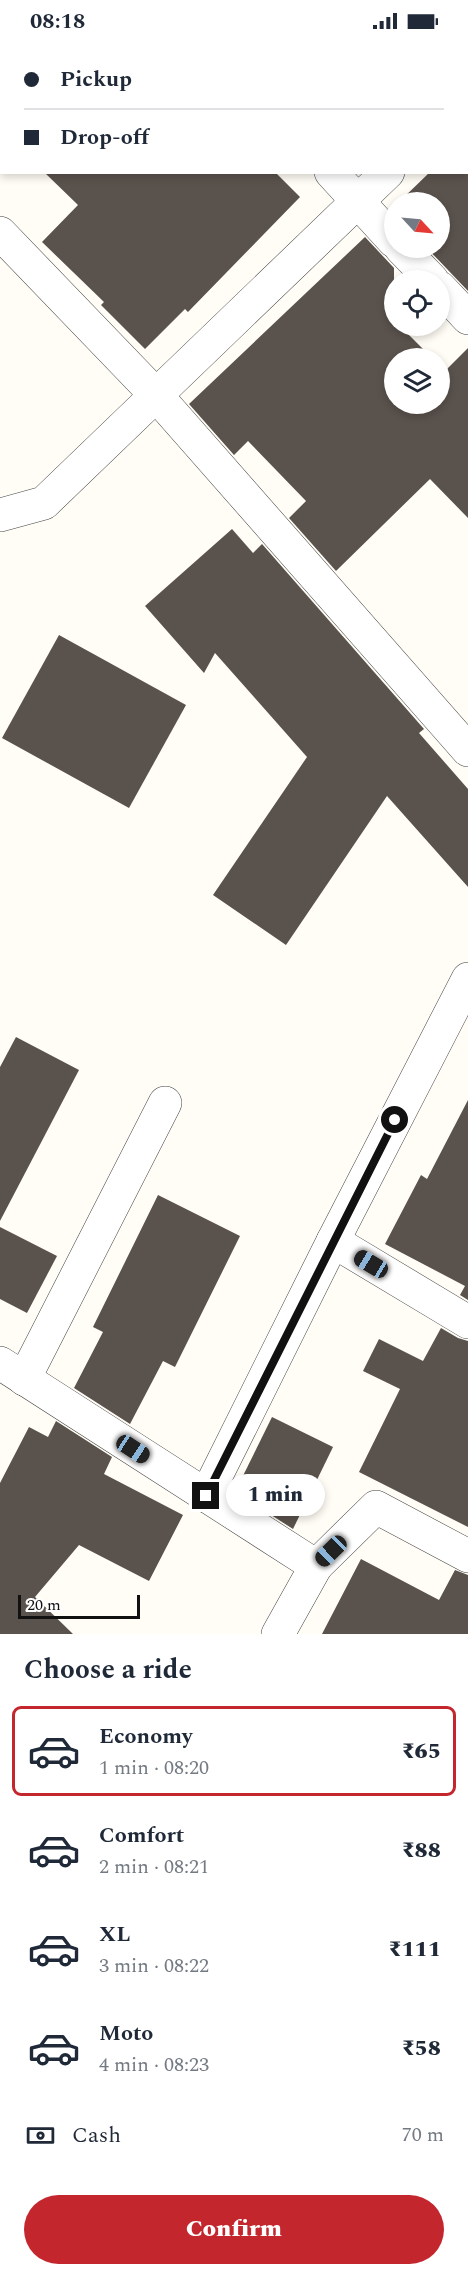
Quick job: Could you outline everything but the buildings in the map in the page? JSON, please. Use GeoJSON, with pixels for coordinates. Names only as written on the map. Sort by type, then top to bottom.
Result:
{"type":"FeatureCollection","features":[{"type":"Feature","properties":{"kind":"street"},"geometry":{"type":"LineString","coordinates":[[332,174],[384,230]]}},
{"type":"Feature","properties":{"kind":"street"},"geometry":{"type":"LineString","coordinates":[[0,515],[44,503],[386,174]]}},
{"type":"Feature","properties":{"kind":"street"},"geometry":{"type":"LineString","coordinates":[[0,233],[156,395],[468,750]]}},
{"type":"Feature","properties":{"kind":"street"},"geometry":{"type":"LineString","coordinates":[[411,258],[422,270]]}},
{"type":"Feature","properties":{"kind":"street"},"geometry":{"type":"LineString","coordinates":[[450,299],[468,318]]}},
{"type":"Feature","properties":{"kind":"street"},"geometry":{"type":"LineString","coordinates":[[206,1496],[333,1241],[457,1027],[468,979]]}},
{"type":"Feature","properties":{"kind":"street"},"geometry":{"type":"LineString","coordinates":[[165,1103],[12,1371],[316,1566]]}},
{"type":"Feature","properties":{"kind":"street"},"geometry":{"type":"LineString","coordinates":[[333,1241],[468,1322]]}},
{"type":"Feature","properties":{"kind":"street"},"geometry":{"type":"LineString","coordinates":[[278,1634],[316,1566],[376,1507],[468,1556]]}},
{"type":"Feature","properties":{"kind":"route"},"geometry":{"type":"LineString","coordinates":[[206,1496],[395,1120]]}}]}
